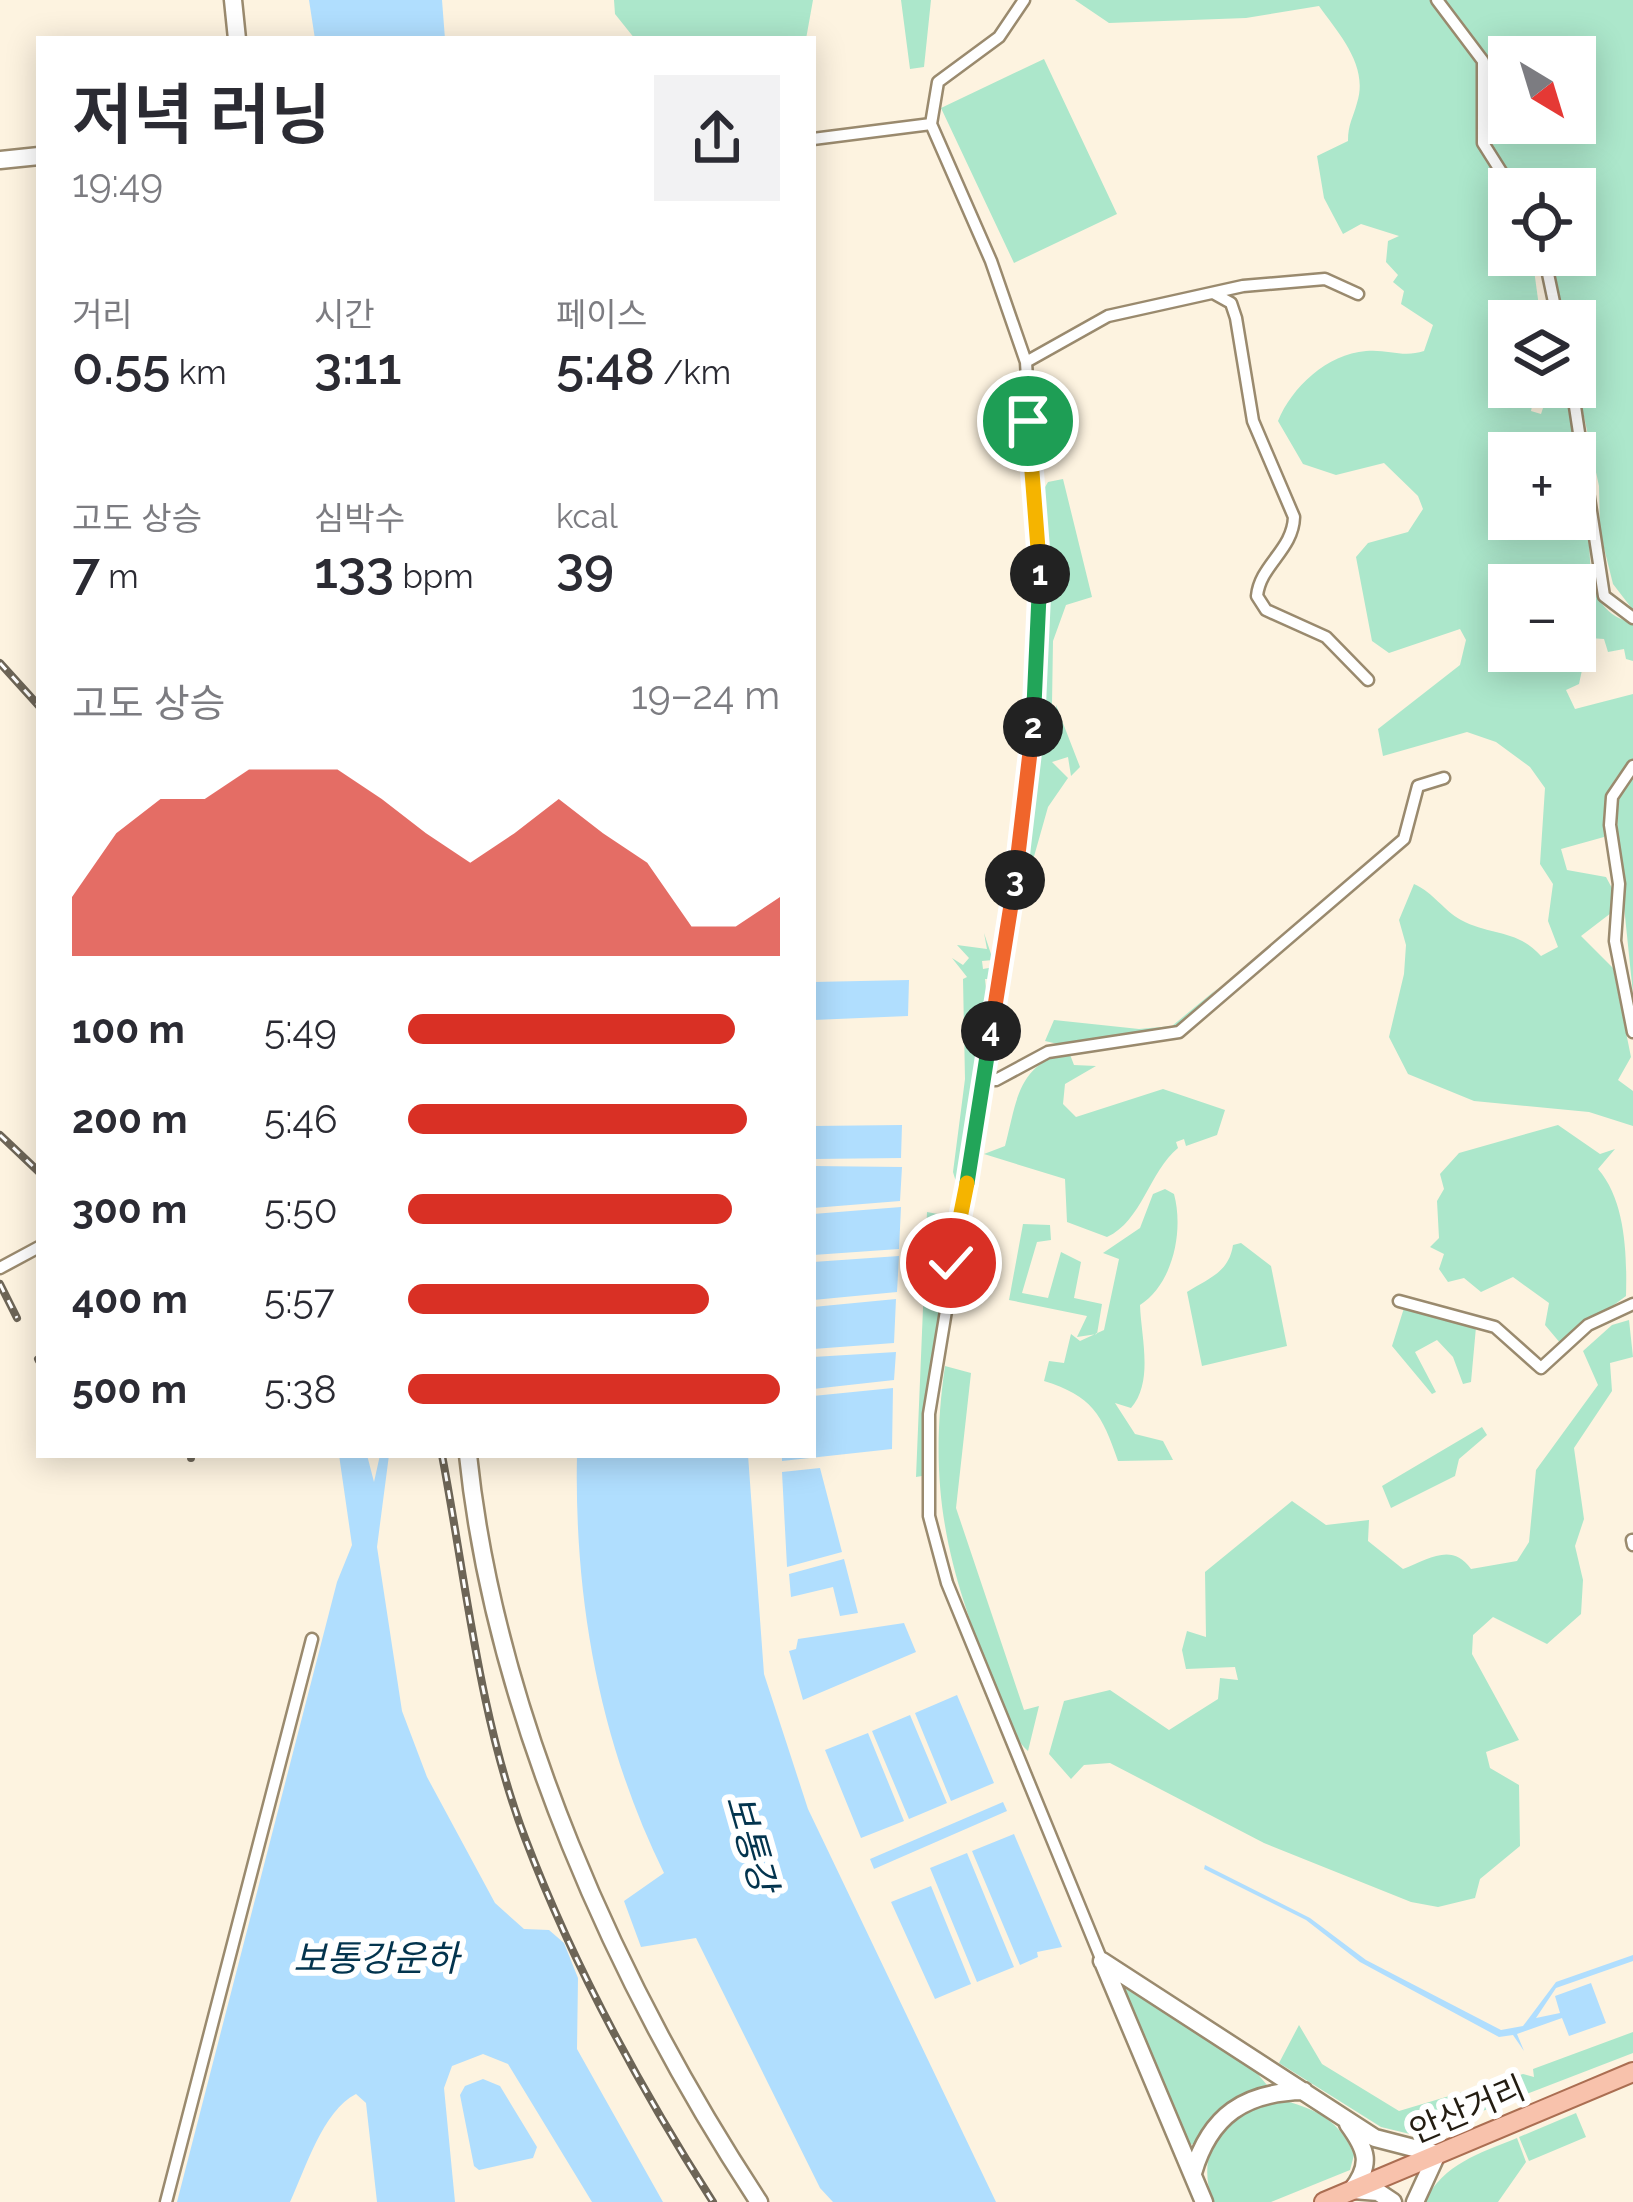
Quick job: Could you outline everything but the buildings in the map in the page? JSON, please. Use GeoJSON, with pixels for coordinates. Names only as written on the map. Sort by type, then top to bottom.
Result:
{"type":"FeatureCollection","features":[{"type":"Feature","properties":{"kind":"main road","name":"안산거리"},"geometry":{"type":"LineString","coordinates":[[1324,2202],[1633,2072]]}},
{"type":"Feature","properties":{"kind":"street"},"geometry":{"type":"LineString","coordinates":[[233,0],[237,36]]}},
{"type":"Feature","properties":{"kind":"street"},"geometry":{"type":"LineString","coordinates":[[1024,0],[999,37],[938,82],[931,124],[991,261],[1026,362],[1041,614],[1028,782],[929,1414],[929,1516],[947,1583],[1204,2202]]}},
{"type":"Feature","properties":{"kind":"street"},"geometry":{"type":"LineString","coordinates":[[1437,0],[1483,61],[1483,143],[1499,168]]}},
{"type":"Feature","properties":{"kind":"street"},"geometry":{"type":"LineString","coordinates":[[816,139],[931,124]]}},
{"type":"Feature","properties":{"kind":"street"},"geometry":{"type":"LineString","coordinates":[[0,160],[36,156]]}},
{"type":"Feature","properties":{"kind":"street"},"geometry":{"type":"LineString","coordinates":[[1026,362],[1108,316],[1213,292],[1312,278],[1358,295]]}},
{"type":"Feature","properties":{"kind":"street"},"geometry":{"type":"LineString","coordinates":[[1213,292],[1231,303],[1247,362],[1253,421],[1294,517],[1294,530],[1264,573],[1256,596],[1266,610],[1326,637],[1368,680]]}},
{"type":"Feature","properties":{"kind":"street"},"geometry":{"type":"LineString","coordinates":[[1575,408],[1604,596],[1633,618]]}},
{"type":"Feature","properties":{"kind":"street"},"geometry":{"type":"LineString","coordinates":[[1633,766],[1612,797],[1610,825],[1619,884],[1615,941],[1633,1032]]}},
{"type":"Feature","properties":{"kind":"street"},"geometry":{"type":"LineString","coordinates":[[982,1078],[997,1080],[1048,1052],[1179,1032],[1404,838],[1418,786],[1444,778]]}},
{"type":"Feature","properties":{"kind":"street"},"geometry":{"type":"LineString","coordinates":[[0,1268],[36,1249]]}},
{"type":"Feature","properties":{"kind":"street"},"geometry":{"type":"LineString","coordinates":[[1399,1300],[1495,1327],[1541,1368],[1588,1325],[1633,1304]]}},
{"type":"Feature","properties":{"kind":"street"},"geometry":{"type":"LineString","coordinates":[[469,1458],[500,1628],[577,1862],[626,1972],[759,2202]]}},
{"type":"Feature","properties":{"kind":"street"},"geometry":{"type":"LineString","coordinates":[[166,2202],[312,1639]]}},
{"type":"Feature","properties":{"kind":"street"},"geometry":{"type":"LineString","coordinates":[[1102,1961],[1375,2138],[1437,2154],[1415,2202]]}},
{"type":"Feature","properties":{"kind":"street"},"geometry":{"type":"LineString","coordinates":[[1193,2173],[1218,2119],[1243,2101],[1271,2092],[1304,2091]]}},
{"type":"Feature","properties":{"kind":"street"},"geometry":{"type":"LineString","coordinates":[[1340,2114],[1366,2152],[1366,2171],[1352,2190]]}},
{"type":"Feature","properties":{"kind":"street"},"geometry":{"type":"LineString","coordinates":[[1352,2190],[1378,2192],[1393,2202]]}},
{"type":"Feature","properties":{"kind":"green space"},"geometry":{"type":"Polygon","coordinates":[[[614,0],[813,0],[807,36],[633,36],[615,14],[614,0]]]}},
{"type":"Feature","properties":{"kind":"green space"},"geometry":{"type":"Polygon","coordinates":[[[901,0],[931,0],[924,67],[910,69],[901,0]]]}},
{"type":"Feature","properties":{"kind":"green space"},"geometry":{"type":"Polygon","coordinates":[[[1075,0],[1432,0],[1477,58],[1479,147],[1493,168],[1488,168],[1488,276],[1535,276],[1538,300],[1488,300],[1488,408],[1532,408],[1541,414],[1543,408],[1568,408],[1573,432],[1488,432],[1488,540],[1589,540],[1591,564],[1488,564],[1488,672],[1582,672],[1579,684],[1566,690],[1575,709],[1633,694],[1633,760],[1608,794],[1604,837],[1561,849],[1567,870],[1606,877],[1613,890],[1611,913],[1581,936],[1613,968],[1631,1057],[1618,1080],[1633,1091],[1633,1126],[1589,1112],[1474,1101],[1408,1074],[1389,1037],[1404,974],[1406,945],[1399,920],[1414,884],[1461,920],[1523,941],[1541,956],[1558,947],[1548,921],[1553,884],[1540,864],[1545,788],[1530,767],[1496,742],[1467,732],[1383,756],[1378,729],[1460,665],[1466,640],[1460,629],[1389,653],[1372,641],[1356,557],[1368,543],[1408,532],[1423,509],[1418,496],[1384,463],[1336,475],[1303,464],[1278,421],[1292,396],[1325,366],[1352,353],[1424,351],[1433,325],[1401,304],[1404,291],[1393,282],[1398,275],[1386,262],[1388,241],[1399,236],[1361,224],[1343,234],[1324,198],[1317,156],[1348,141],[1360,89],[1356,63],[1319,6],[1246,18],[1109,23],[1075,0]]]}},
{"type":"Feature","properties":{"kind":"green space"},"geometry":{"type":"Polygon","coordinates":[[[1444,0],[1633,0],[1633,610],[1613,584],[1600,532],[1596,432],[1587,432],[1582,408],[1596,408],[1596,300],[1560,300],[1555,276],[1596,276],[1596,168],[1505,168],[1492,144],[1596,144],[1596,36],[1488,36],[1488,60],[1444,0]]]}},
{"type":"Feature","properties":{"kind":"green space"},"geometry":{"type":"Polygon","coordinates":[[[1044,59],[1117,214],[1014,263],[941,108],[1044,59]]]}},
{"type":"Feature","properties":{"kind":"green space"},"geometry":{"type":"Polygon","coordinates":[[[1063,479],[1092,597],[1066,605],[1053,641],[1052,704],[1047,706],[1046,718],[1056,718],[1056,705],[1080,767],[1071,776],[1068,757],[1052,762],[1068,778],[1048,807],[1022,899],[1042,696],[1041,494],[1048,482],[1063,479]]]}},
{"type":"Feature","properties":{"kind":"green space"},"geometry":{"type":"Polygon","coordinates":[[[1596,590],[1614,615],[1633,623],[1633,661],[1626,659],[1624,649],[1608,652],[1604,639],[1596,638],[1596,590]]]}},
{"type":"Feature","properties":{"kind":"green space"},"geometry":{"type":"Polygon","coordinates":[[[1633,774],[1633,994],[1617,838],[1618,796],[1633,774]]]}},
{"type":"Feature","properties":{"kind":"green space"},"geometry":{"type":"Polygon","coordinates":[[[984,933],[993,960],[982,961],[983,969],[994,967],[992,979],[985,979],[988,1009],[959,1192],[953,1172],[965,1079],[963,979],[967,977],[952,958],[963,965],[969,958],[957,945],[987,949],[984,933]]]}},
{"type":"Feature","properties":{"kind":"green space"},"geometry":{"type":"Polygon","coordinates":[[[1218,988],[1175,1029],[1062,1045],[1045,1041],[1054,1020],[1139,1029],[1172,1026],[1218,988]]]}},
{"type":"Feature","properties":{"kind":"green space"},"geometry":{"type":"Polygon","coordinates":[[[1069,1052],[1074,1065],[1096,1066],[1065,1084],[1063,1104],[1076,1117],[1163,1089],[1225,1110],[1217,1135],[1186,1146],[1184,1139],[1176,1142],[1178,1148],[1129,1220],[1107,1237],[1067,1222],[1065,1179],[984,1154],[1005,1146],[1029,1075],[1039,1065],[1069,1052]]]}},
{"type":"Feature","properties":{"kind":"green space"},"geometry":{"type":"Polygon","coordinates":[[[1558,1125],[1600,1154],[1615,1149],[1598,1169],[1619,1213],[1626,1280],[1626,1296],[1561,1344],[1545,1325],[1549,1303],[1513,1277],[1481,1292],[1464,1278],[1448,1282],[1439,1269],[1444,1254],[1430,1247],[1439,1238],[1437,1201],[1444,1189],[1440,1174],[1459,1153],[1558,1125]]]}},
{"type":"Feature","properties":{"kind":"green space"},"geometry":{"type":"Polygon","coordinates":[[[1165,1189],[1174,1194],[1177,1209],[1173,1256],[1161,1284],[1140,1305],[1144,1372],[1138,1397],[1131,1408],[1115,1403],[1135,1434],[1163,1441],[1173,1460],[1118,1461],[1093,1409],[1074,1393],[1044,1381],[1049,1361],[1064,1363],[1071,1334],[1080,1341],[1104,1330],[1119,1259],[1103,1253],[1140,1228],[1153,1194],[1165,1189]]]}},
{"type":"Feature","properties":{"kind":"green space"},"geometry":{"type":"Polygon","coordinates":[[[927,1212],[954,1217],[931,1367],[922,1476],[916,1477],[927,1212]]]}},
{"type":"Feature","properties":{"kind":"green space"},"geometry":{"type":"Polygon","coordinates":[[[1023,1224],[1050,1225],[1051,1240],[1037,1242],[1022,1293],[1048,1298],[1061,1252],[1081,1262],[1074,1298],[1102,1304],[1097,1334],[1077,1337],[1087,1316],[1009,1300],[1023,1224]]]}},
{"type":"Feature","properties":{"kind":"green space"},"geometry":{"type":"Polygon","coordinates":[[[1241,1243],[1271,1266],[1287,1346],[1202,1366],[1187,1292],[1222,1269],[1233,1245],[1241,1243]]]}},
{"type":"Feature","properties":{"kind":"green space"},"geometry":{"type":"Polygon","coordinates":[[[1404,1308],[1476,1327],[1471,1382],[1463,1384],[1453,1357],[1437,1340],[1415,1352],[1436,1392],[1432,1394],[1392,1346],[1404,1308]]]}},
{"type":"Feature","properties":{"kind":"green space"},"geometry":{"type":"Polygon","coordinates":[[[1629,1320],[1633,1357],[1610,1363],[1612,1391],[1574,1448],[1584,1519],[1575,1546],[1583,1580],[1581,1614],[1547,1644],[1493,1617],[1473,1635],[1472,1654],[1519,1740],[1486,1752],[1490,1768],[1519,1785],[1520,1846],[1480,1879],[1475,1898],[1438,1907],[1411,1902],[1264,1843],[1110,1763],[1084,1765],[1071,1779],[1049,1754],[1064,1701],[1110,1690],[1169,1730],[1218,1699],[1220,1678],[1238,1680],[1235,1667],[1186,1669],[1182,1650],[1187,1631],[1206,1637],[1205,1572],[1292,1501],[1326,1525],[1369,1520],[1368,1541],[1403,1569],[1448,1554],[1471,1569],[1517,1561],[1529,1542],[1536,1470],[1598,1385],[1583,1351],[1612,1325],[1629,1320]]]}},
{"type":"Feature","properties":{"kind":"green space"},"geometry":{"type":"Polygon","coordinates":[[[945,1366],[971,1373],[956,1508],[1024,1710],[1039,1706],[1028,1751],[1012,1729],[954,1567],[939,1452],[945,1366]]]}},
{"type":"Feature","properties":{"kind":"green space"},"geometry":{"type":"Polygon","coordinates":[[[1482,1427],[1487,1435],[1459,1459],[1455,1476],[1391,1508],[1382,1486],[1482,1427]]]}},
{"type":"Feature","properties":{"kind":"green space"},"geometry":{"type":"Polygon","coordinates":[[[1122,1986],[1256,2072],[1267,2085],[1213,2118],[1196,2144],[1187,2145],[1122,1986]]]}},
{"type":"Feature","properties":{"kind":"green space"},"geometry":{"type":"Polygon","coordinates":[[[1299,2025],[1322,2064],[1399,2111],[1523,2074],[1534,2077],[1533,2069],[1633,2032],[1633,2053],[1418,2136],[1381,2127],[1279,2063],[1299,2025]]]}},
{"type":"Feature","properties":{"kind":"green space"},"geometry":{"type":"Polygon","coordinates":[[[1285,2101],[1335,2126],[1354,2155],[1350,2170],[1271,2202],[1213,2202],[1208,2163],[1221,2133],[1248,2111],[1285,2101]]]}},
{"type":"Feature","properties":{"kind":"green space"},"geometry":{"type":"Polygon","coordinates":[[[1576,2113],[1586,2137],[1529,2161],[1519,2137],[1576,2113]]]}},
{"type":"Feature","properties":{"kind":"green space"},"geometry":{"type":"Polygon","coordinates":[[[1517,2138],[1526,2162],[1498,2202],[1424,2202],[1452,2169],[1517,2138]]]}},
{"type":"Feature","properties":{"kind":"water"},"geometry":{"type":"Polygon","coordinates":[[[309,0],[442,0],[445,36],[315,36],[309,0]]]}},
{"type":"Feature","properties":{"kind":"water"},"geometry":{"type":"Polygon","coordinates":[[[909,980],[908,1016],[816,1020],[816,982],[909,980]]]}},
{"type":"Feature","properties":{"kind":"water"},"geometry":{"type":"Polygon","coordinates":[[[902,1125],[901,1158],[816,1159],[816,1126],[902,1125]]]}},
{"type":"Feature","properties":{"kind":"water"},"geometry":{"type":"Polygon","coordinates":[[[816,1166],[902,1167],[900,1201],[816,1208],[816,1166]]]}},
{"type":"Feature","properties":{"kind":"water"},"geometry":{"type":"Polygon","coordinates":[[[901,1207],[899,1249],[816,1255],[816,1214],[901,1207]]]}},
{"type":"Feature","properties":{"kind":"water"},"geometry":{"type":"Polygon","coordinates":[[[899,1256],[897,1292],[816,1300],[816,1262],[899,1256]]]}},
{"type":"Feature","properties":{"kind":"water"},"geometry":{"type":"Polygon","coordinates":[[[896,1299],[894,1343],[816,1349],[816,1307],[896,1299]]]}},
{"type":"Feature","properties":{"kind":"water"},"geometry":{"type":"Polygon","coordinates":[[[896,1352],[894,1380],[816,1389],[816,1357],[896,1352]]]}},
{"type":"Feature","properties":{"kind":"water"},"geometry":{"type":"Polygon","coordinates":[[[893,1388],[892,1449],[816,1457],[816,1396],[893,1388]]]}},
{"type":"Feature","properties":{"kind":"water","name":"보통강운하"},"geometry":{"type":"Polygon","coordinates":[[[339,1458],[368,1458],[374,1482],[379,1458],[389,1458],[377,1547],[402,1711],[427,1777],[495,1903],[524,1929],[549,1930],[564,1943],[578,1978],[577,2049],[663,2202],[592,2202],[508,2064],[483,2054],[452,2066],[444,2088],[455,2202],[377,2202],[366,2103],[356,2094],[325,2127],[290,2202],[177,2202],[337,1582],[352,1545],[339,1458]]]}},
{"type":"Feature","properties":{"kind":"water","name":"보통강"},"geometry":{"type":"Polygon","coordinates":[[[577,1458],[748,1458],[764,1674],[808,1809],[996,2202],[833,2202],[820,2188],[696,1938],[641,1947],[624,1901],[664,1873],[623,1773],[595,1670],[577,1510],[577,1458]]]}},
{"type":"Feature","properties":{"kind":"water"},"geometry":{"type":"Polygon","coordinates":[[[820,1468],[842,1552],[787,1567],[782,1472],[820,1468]]]}},
{"type":"Feature","properties":{"kind":"water"},"geometry":{"type":"Polygon","coordinates":[[[844,1559],[858,1613],[840,1616],[833,1587],[791,1597],[789,1574],[844,1559]]]}},
{"type":"Feature","properties":{"kind":"water"},"geometry":{"type":"Polygon","coordinates":[[[904,1623],[916,1652],[803,1700],[789,1651],[796,1649],[798,1639],[904,1623]]]}},
{"type":"Feature","properties":{"kind":"water"},"geometry":{"type":"Polygon","coordinates":[[[957,1695],[994,1783],[951,1801],[915,1713],[957,1695]]]}},
{"type":"Feature","properties":{"kind":"water"},"geometry":{"type":"Polygon","coordinates":[[[910,1715],[947,1803],[909,1819],[872,1731],[910,1715]]]}},
{"type":"Feature","properties":{"kind":"water"},"geometry":{"type":"Polygon","coordinates":[[[868,1733],[904,1821],[861,1838],[825,1750],[868,1733]]]}},
{"type":"Feature","properties":{"kind":"water"},"geometry":{"type":"Polygon","coordinates":[[[1003,1802],[1007,1811],[874,1869],[870,1859],[1003,1802]]]}},
{"type":"Feature","properties":{"kind":"water"},"geometry":{"type":"Polygon","coordinates":[[[1014,1834],[1062,1947],[1037,1952],[1038,1957],[1020,1965],[972,1851],[1014,1834]]]}},
{"type":"Feature","properties":{"kind":"water"},"geometry":{"type":"Polygon","coordinates":[[[967,1853],[1014,1967],[977,1982],[930,1868],[967,1853]]]}},
{"type":"Feature","properties":{"kind":"water"},"geometry":{"type":"Polygon","coordinates":[[[1205,1865],[1310,1918],[1366,1960],[1501,2030],[1523,2026],[1556,1982],[1633,1955],[1633,1961],[1556,1988],[1536,2018],[1560,2013],[1555,1996],[1591,1983],[1606,2023],[1569,2036],[1562,2018],[1517,2034],[1524,2051],[1513,2035],[1499,2037],[1360,1962],[1306,1920],[1204,1869],[1205,1865]]]}},
{"type":"Feature","properties":{"kind":"water"},"geometry":{"type":"Polygon","coordinates":[[[931,1886],[971,1984],[935,1999],[891,1902],[931,1886]]]}},
{"type":"Feature","properties":{"kind":"water"},"geometry":{"type":"Polygon","coordinates":[[[483,2079],[500,2086],[537,2147],[533,2158],[479,2170],[474,2166],[460,2095],[465,2086],[483,2079]]]}},
{"type":"Feature","properties":{"kind":"railway"},"geometry":{"type":"LineString","coordinates":[[0,663],[36,703]]}},
{"type":"Feature","properties":{"kind":"railway"},"geometry":{"type":"LineString","coordinates":[[0,1135],[36,1169]]}},
{"type":"Feature","properties":{"kind":"railway"},"geometry":{"type":"LineString","coordinates":[[0,1284],[17,1318]]}},
{"type":"Feature","properties":{"kind":"railway"},"geometry":{"type":"LineString","coordinates":[[443,1458],[485,1697],[525,1838],[610,2025],[713,2202]]}},
{"type":"Feature","properties":{"kind":"route"},"geometry":{"type":"LineString","coordinates":[[951,1263],[1004,959],[1032,754],[1041,584],[1028,421]]}}]}
